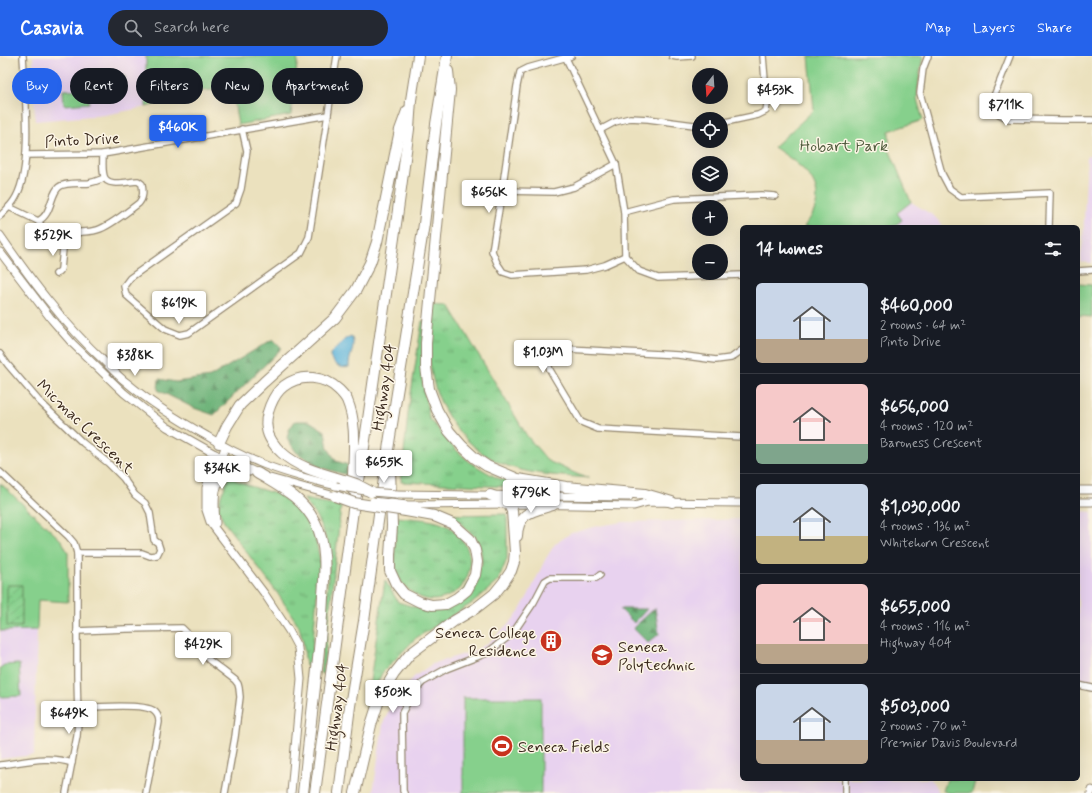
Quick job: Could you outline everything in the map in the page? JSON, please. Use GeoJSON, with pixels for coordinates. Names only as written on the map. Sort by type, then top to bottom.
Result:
{"type":"FeatureCollection","features":[{"type":"Feature","properties":{"kind":"highway","name":"Highway 404"},"geometry":{"type":"LineString","coordinates":[[315,793],[353,510],[363,455],[398,210],[409,129],[411,100],[418,56]]}},
{"type":"Feature","properties":{"kind":"highway","name":"Highway 404"},"geometry":{"type":"LineString","coordinates":[[339,793],[350,706],[364,621],[389,443],[424,224],[436,124],[446,58]]}},
{"type":"Feature","properties":{"kind":"highway"},"geometry":{"type":"LineString","coordinates":[[446,58],[450,90],[426,343],[426,367],[429,389],[437,410],[449,431],[462,446],[475,458],[503,474],[518,479],[566,487],[645,494],[672,502]]}},
{"type":"Feature","properties":{"kind":"highway"},"geometry":{"type":"LineString","coordinates":[[222,445],[227,426],[240,405],[335,318],[356,290],[370,263],[377,242],[400,130],[411,100]]}},
{"type":"Feature","properties":{"kind":"highway"},"geometry":{"type":"LineString","coordinates":[[353,510],[352,472],[355,437],[352,413],[346,398],[334,385],[324,380],[310,377],[296,380],[284,386],[274,396],[267,414],[267,429],[274,445],[282,453],[299,464],[320,473],[338,487],[354,503],[407,508],[434,516],[453,524],[470,539],[475,550],[475,575],[467,590],[446,604],[432,605],[420,602],[404,594],[396,584],[390,571],[392,526],[389,443]]}},
{"type":"Feature","properties":{"kind":"highway"},"geometry":{"type":"LineString","coordinates":[[257,473],[289,492],[306,509],[315,522],[322,539],[325,556],[322,623],[303,793]]}},
{"type":"Feature","properties":{"kind":"highway"},"geometry":{"type":"LineString","coordinates":[[338,487],[356,484],[371,492]]}},
{"type":"Feature","properties":{"kind":"highway"},"geometry":{"type":"LineString","coordinates":[[355,793],[371,725],[380,697],[394,674],[410,654],[454,621],[476,608],[494,594],[511,571],[515,552],[512,511],[504,500],[490,495]]}},
{"type":"Feature","properties":{"kind":"highway"},"geometry":{"type":"LineString","coordinates":[[515,552],[518,528],[524,516],[529,512],[553,505]]}},
{"type":"Feature","properties":{"kind":"main road"},"geometry":{"type":"LineString","coordinates":[[0,235],[54,306],[89,347],[125,381],[167,413],[222,445],[252,460],[338,487]]}},
{"type":"Feature","properties":{"kind":"main road"},"geometry":{"type":"LineString","coordinates":[[0,252],[57,326],[72,343],[124,393],[167,428],[257,473],[282,482],[338,487]]}},
{"type":"Feature","properties":{"kind":"main road"},"geometry":{"type":"LineString","coordinates":[[219,534],[212,508],[212,491],[222,445]]}},
{"type":"Feature","properties":{"kind":"main road"},"geometry":{"type":"LineString","coordinates":[[219,455],[208,481],[206,510],[210,522],[264,593],[289,631],[298,648],[301,679],[291,793]]}},
{"type":"Feature","properties":{"kind":"main road"},"geometry":{"type":"LineString","coordinates":[[216,523],[216,492],[222,478],[231,471],[239,470],[257,473]]}},
{"type":"Feature","properties":{"kind":"main road"},"geometry":{"type":"LineString","coordinates":[[1080,490],[1092,490]]}},
{"type":"Feature","properties":{"kind":"main road"},"geometry":{"type":"LineString","coordinates":[[371,492],[404,495],[635,497],[648,502]]}},
{"type":"Feature","properties":{"kind":"main road"},"geometry":{"type":"LineString","coordinates":[[407,508],[509,505],[634,506],[648,502],[740,503]]}},
{"type":"Feature","properties":{"kind":"main road"},"geometry":{"type":"LineString","coordinates":[[1080,502],[1092,502]]}},
{"type":"Feature","properties":{"kind":"street"},"geometry":{"type":"LineString","coordinates":[[0,216],[16,197],[23,178],[26,155],[26,122],[23,56]]}},
{"type":"Feature","properties":{"kind":"street"},"geometry":{"type":"LineString","coordinates":[[242,130],[247,151],[241,189],[236,203],[130,278],[124,286],[126,295],[165,329],[180,335],[189,334],[301,253],[309,237],[337,56]]}},
{"type":"Feature","properties":{"kind":"street"},"geometry":{"type":"LineString","coordinates":[[625,256],[605,265],[586,270],[512,274],[504,272],[497,263],[492,251],[502,191],[516,86],[520,72],[528,68],[567,56],[616,164],[624,212],[625,256],[639,271],[658,278],[740,275]]}},
{"type":"Feature","properties":{"kind":"street"},"geometry":{"type":"LineString","coordinates":[[672,56],[692,56]]}},
{"type":"Feature","properties":{"kind":"street"},"geometry":{"type":"LineString","coordinates":[[728,121],[758,115],[766,111],[767,104],[763,56]]}},
{"type":"Feature","properties":{"kind":"street"},"geometry":{"type":"LineString","coordinates":[[928,56],[923,69],[920,93],[942,174],[950,189],[961,196],[1050,193],[1049,225]]}},
{"type":"Feature","properties":{"kind":"street"},"geometry":{"type":"LineString","coordinates":[[1010,56],[994,96],[995,106],[999,114],[1009,119],[1092,120]]}},
{"type":"Feature","properties":{"kind":"street","name":"Pinto Drive"},"geometry":{"type":"LineString","coordinates":[[26,155],[103,154],[328,115]]}},
{"type":"Feature","properties":{"kind":"street"},"geometry":{"type":"LineString","coordinates":[[600,130],[615,122],[630,118],[648,118],[692,125]]}},
{"type":"Feature","properties":{"kind":"street"},"geometry":{"type":"LineString","coordinates":[[103,154],[104,178]]}},
{"type":"Feature","properties":{"kind":"street"},"geometry":{"type":"LineString","coordinates":[[502,191],[554,192],[574,187],[616,164]]}},
{"type":"Feature","properties":{"kind":"street"},"geometry":{"type":"LineString","coordinates":[[38,221],[42,219],[48,210],[55,192],[60,187],[65,185],[88,183],[104,178]]}},
{"type":"Feature","properties":{"kind":"street"},"geometry":{"type":"LineString","coordinates":[[62,244],[73,234],[94,231],[106,226],[135,206],[142,199],[142,186],[138,181],[113,183],[104,178]]}},
{"type":"Feature","properties":{"kind":"street"},"geometry":{"type":"LineString","coordinates":[[624,212],[674,199],[761,195],[775,196]]}},
{"type":"Feature","properties":{"kind":"street"},"geometry":{"type":"LineString","coordinates":[[9,207],[38,221],[58,243],[62,244]]}},
{"type":"Feature","properties":{"kind":"street"},"geometry":{"type":"LineString","coordinates":[[56,274],[61,269],[62,244]]}},
{"type":"Feature","properties":{"kind":"street"},"geometry":{"type":"LineString","coordinates":[[1080,271],[1092,270]]}},
{"type":"Feature","properties":{"kind":"street"},"geometry":{"type":"LineString","coordinates":[[740,351],[731,358],[716,360],[678,355],[550,348],[546,356],[550,370],[581,422],[598,429],[740,437]]}},
{"type":"Feature","properties":{"kind":"street","name":"Micmac Crescent"},"geometry":{"type":"LineString","coordinates":[[0,354],[39,401],[83,443],[108,463],[123,478],[135,495],[145,504],[150,513],[154,540],[158,543],[160,549],[157,555],[150,556],[142,553],[77,553]]}},
{"type":"Feature","properties":{"kind":"street"},"geometry":{"type":"LineString","coordinates":[[0,472],[68,536],[74,543],[77,553],[76,594],[78,736],[66,793]]}},
{"type":"Feature","properties":{"kind":"street"},"geometry":{"type":"LineString","coordinates":[[404,793],[402,713],[411,695],[423,682],[446,669],[487,654],[513,633],[534,602],[545,581],[550,578],[596,578],[600,575]]}},
{"type":"Feature","properties":{"kind":"street"},"geometry":{"type":"LineString","coordinates":[[77,631],[182,628],[192,642],[209,660],[235,680],[238,684],[240,697],[235,737],[225,793]]}},
{"type":"Feature","properties":{"kind":"street"},"geometry":{"type":"LineString","coordinates":[[1080,685],[1092,688]]}},
{"type":"Feature","properties":{"kind":"street"},"geometry":{"type":"LineString","coordinates":[[78,708],[140,707],[154,710],[156,712],[159,722],[146,793]]}},
{"type":"Feature","properties":{"kind":"street"},"geometry":{"type":"LineString","coordinates":[[0,765],[38,759],[63,760],[72,763]]}},
{"type":"Feature","properties":{"kind":"street"},"geometry":{"type":"LineString","coordinates":[[845,781],[845,793]]}},
{"type":"Feature","properties":{"kind":"shaded area"},"geometry":{"type":"Polygon","coordinates":[[[33,56],[146,56],[146,68],[136,68],[136,104],[146,104],[146,107],[104,115],[35,121],[34,104],[62,104],[62,68],[33,68],[33,56]]]}},
{"type":"Feature","properties":{"kind":"shaded area"},"geometry":{"type":"Polygon","coordinates":[[[1092,155],[1092,263],[1080,262],[1083,242],[1087,156],[1092,155]]]}},
{"type":"Feature","properties":{"kind":"shaded area"},"geometry":{"type":"Polygon","coordinates":[[[911,202],[934,216],[942,225],[882,225],[911,202]]]}},
{"type":"Feature","properties":{"kind":"shaded area"},"geometry":{"type":"Polygon","coordinates":[[[1080,511],[1092,512],[1092,682],[1080,681],[1080,511]]]}},
{"type":"Feature","properties":{"kind":"shaded area","name":"Seneca Polytechnic"},"geometry":{"type":"Polygon","coordinates":[[[740,519],[740,781],[932,781],[939,793],[373,793],[383,724],[392,702],[414,677],[432,664],[474,651],[488,643],[510,623],[520,610],[545,560],[555,544],[571,533],[598,526],[623,522],[740,519]]]}},
{"type":"Feature","properties":{"kind":"shaded area"},"geometry":{"type":"Polygon","coordinates":[[[37,630],[34,755],[0,759],[0,631],[37,630]]]}},
{"type":"Feature","properties":{"kind":"green space"},"geometry":{"type":"Polygon","coordinates":[[[146,56],[298,56],[297,68],[272,68],[272,104],[292,104],[291,115],[238,125],[234,104],[264,104],[264,68],[211,68],[211,90],[203,91],[203,68],[146,68],[146,56]]]}},
{"type":"Feature","properties":{"kind":"green space","name":"Hobart Park"},"geometry":{"type":"Polygon","coordinates":[[[809,56],[923,56],[917,99],[923,120],[889,131],[889,149],[911,202],[897,213],[902,220],[896,225],[805,225],[814,211],[817,200],[813,181],[807,173],[791,159],[774,147],[814,110],[809,56]]]}},
{"type":"Feature","properties":{"kind":"green space"},"geometry":{"type":"Polygon","coordinates":[[[63,90],[70,90],[70,104],[76,104],[64,105],[63,90]]]}},
{"type":"Feature","properties":{"kind":"green space"},"geometry":{"type":"Polygon","coordinates":[[[146,104],[156,104],[146,107],[146,104]]]}},
{"type":"Feature","properties":{"kind":"green space"},"geometry":{"type":"Polygon","coordinates":[[[1080,284],[1092,285],[1092,317],[1080,316],[1080,284]]]}},
{"type":"Feature","properties":{"kind":"green space"},"geometry":{"type":"Polygon","coordinates":[[[432,304],[449,305],[527,436],[548,461],[589,478],[559,476],[520,470],[495,460],[480,451],[467,440],[446,412],[438,396],[433,379],[430,358],[432,304]]]}},
{"type":"Feature","properties":{"kind":"green space"},"geometry":{"type":"Polygon","coordinates":[[[422,321],[425,322],[422,378],[429,418],[455,449],[471,463],[497,478],[532,488],[401,482],[408,413],[422,321]]]}},
{"type":"Feature","properties":{"kind":"green space"},"geometry":{"type":"Polygon","coordinates":[[[273,339],[282,348],[214,415],[194,408],[158,390],[159,379],[176,382],[210,377],[273,339]]]}},
{"type":"Feature","properties":{"kind":"green space"},"geometry":{"type":"Polygon","coordinates":[[[295,421],[309,421],[325,431],[328,448],[336,461],[348,465],[347,475],[319,467],[296,452],[287,438],[289,430],[295,421]]]}},
{"type":"Feature","properties":{"kind":"green space"},"geometry":{"type":"Polygon","coordinates":[[[229,477],[250,486],[279,495],[302,512],[312,523],[320,560],[311,665],[306,666],[299,626],[278,594],[224,522],[218,508],[229,477]]]}},
{"type":"Feature","properties":{"kind":"green space"},"geometry":{"type":"Polygon","coordinates":[[[0,483],[62,541],[68,553],[68,602],[38,600],[37,630],[0,631],[0,483]]]}},
{"type":"Feature","properties":{"kind":"green space"},"geometry":{"type":"Polygon","coordinates":[[[304,499],[341,506],[323,674],[320,673],[330,555],[324,533],[316,516],[304,499]]]}},
{"type":"Feature","properties":{"kind":"green space"},"geometry":{"type":"Polygon","coordinates":[[[507,514],[507,559],[498,581],[474,602],[416,638],[382,673],[366,708],[385,580],[398,602],[428,611],[452,606],[482,564],[481,551],[476,538],[458,521],[439,515],[507,514]]]}},
{"type":"Feature","properties":{"kind":"green space"},"geometry":{"type":"Polygon","coordinates":[[[397,517],[438,522],[452,529],[458,534],[467,548],[470,559],[468,576],[459,590],[447,597],[432,600],[418,596],[404,585],[398,576],[395,563],[397,517]]]}},
{"type":"Feature","properties":{"kind":"green space"},"geometry":{"type":"Polygon","coordinates":[[[7,585],[22,585],[22,627],[7,626],[7,585]]]}},
{"type":"Feature","properties":{"kind":"green space"},"geometry":{"type":"Polygon","coordinates":[[[655,608],[659,634],[648,643],[633,628],[655,608]]]}},
{"type":"Feature","properties":{"kind":"green space"},"geometry":{"type":"Polygon","coordinates":[[[620,609],[647,609],[634,623],[620,609]]]}},
{"type":"Feature","properties":{"kind":"green space"},"geometry":{"type":"Polygon","coordinates":[[[19,664],[21,696],[0,697],[0,668],[4,665],[19,664]]]}},
{"type":"Feature","properties":{"kind":"green space","name":"Seneca Fields"},"geometry":{"type":"Polygon","coordinates":[[[463,698],[541,698],[541,793],[463,793],[463,698]]]}},
{"type":"Feature","properties":{"kind":"green space"},"geometry":{"type":"Polygon","coordinates":[[[946,781],[975,781],[972,793],[950,793],[943,791],[946,781]]]}},
{"type":"Feature","properties":{"kind":"water"},"geometry":{"type":"Polygon","coordinates":[[[351,336],[353,340],[353,348],[349,367],[339,367],[334,363],[330,357],[330,354],[345,339],[351,336]]]}},
{"type":"Feature","properties":{"kind":"place","name":"Seneca College Residence"},"geometry":{"type":"Point","coordinates":[551,641]}},
{"type":"Feature","properties":{"kind":"place","name":"Seneca Polytechnic"},"geometry":{"type":"Point","coordinates":[602,655]}},
{"type":"Feature","properties":{"kind":"place","name":"Seneca Fields"},"geometry":{"type":"Point","coordinates":[502,746]}}]}
